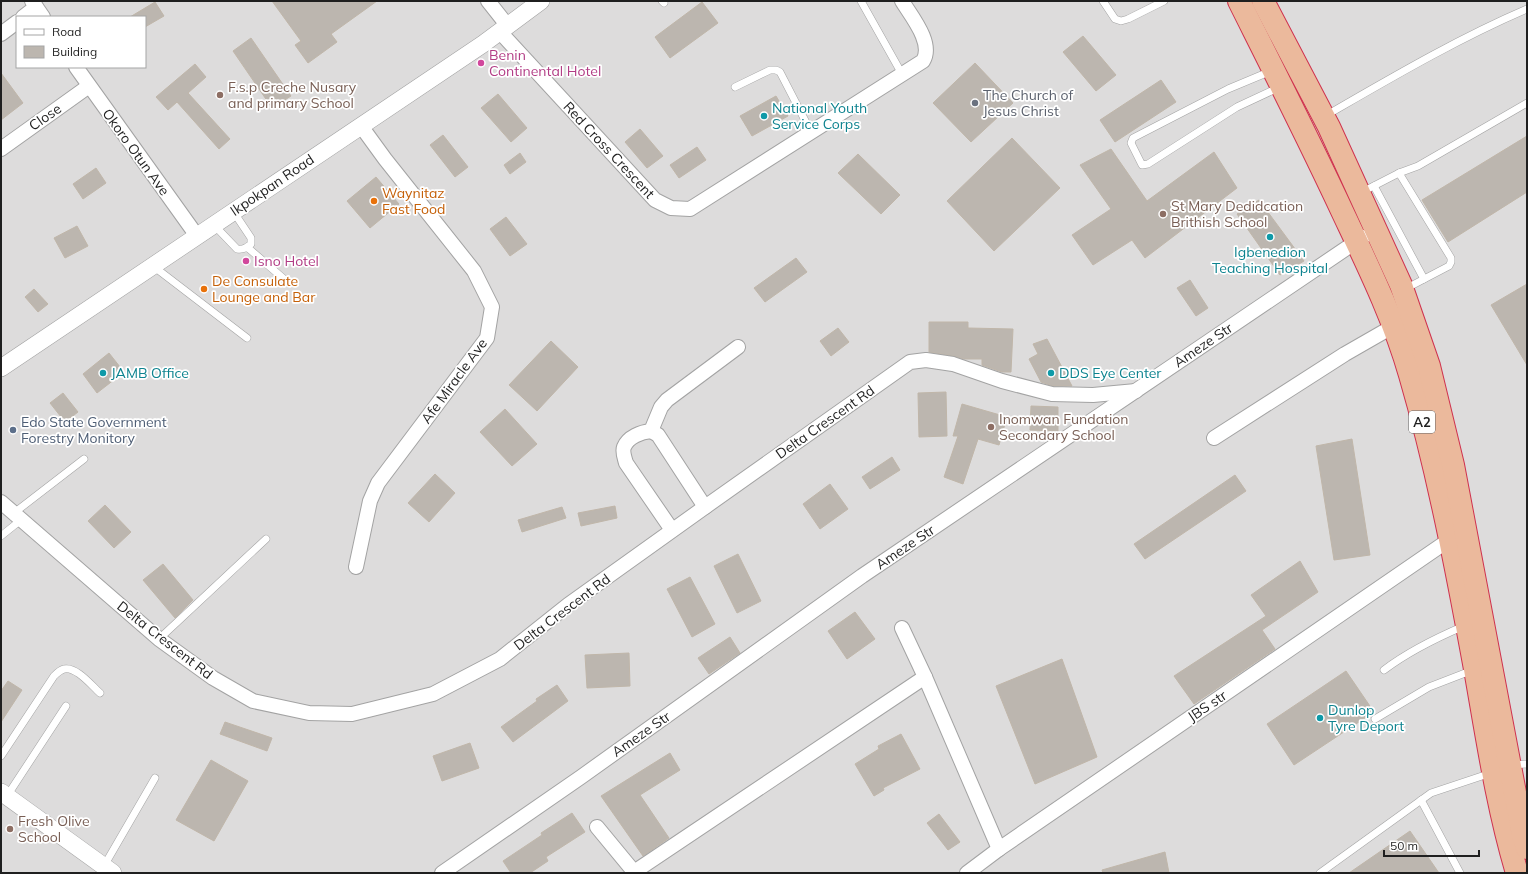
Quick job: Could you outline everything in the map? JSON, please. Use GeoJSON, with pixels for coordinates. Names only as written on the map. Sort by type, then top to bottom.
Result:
{"type":"FeatureCollection","features":[{"type":"Feature","properties":{"kind":"highway","name":"A2"},"geometry":{"type":"LineString","coordinates":[[1239,1],[1374,276],[1403,321],[1429,366],[1454,465],[1510,767],[1527,848]]}},
{"type":"Feature","properties":{"kind":"highway","name":"A2"},"geometry":{"type":"LineString","coordinates":[[1263,1],[1323,117],[1366,190],[1376,230],[1403,290],[1403,321],[1412,383],[1435,476],[1467,624],[1475,669],[1510,767],[1509,847],[1517,873]]}},
{"type":"Feature","properties":{"kind":"street","name":"Red Cross Crescent"},"geometry":{"type":"LineString","coordinates":[[488,1],[504,29],[655,200],[671,208],[690,209],[923,61],[926,51],[925,40],[902,1]]}},
{"type":"Feature","properties":{"kind":"street","name":"Ikpokpan Road"},"geometry":{"type":"LineString","coordinates":[[1,368],[504,29],[541,1]]}},
{"type":"Feature","properties":{"kind":"street"},"geometry":{"type":"LineString","coordinates":[[25,16],[37,8]]}},
{"type":"Feature","properties":{"kind":"street"},"geometry":{"type":"LineString","coordinates":[[1,34],[16,23]]}},
{"type":"Feature","properties":{"kind":"street","name":"Okoro Otun Ave"},"geometry":{"type":"LineString","coordinates":[[77,68],[196,236]]}},
{"type":"Feature","properties":{"kind":"street","name":"Close"},"geometry":{"type":"LineString","coordinates":[[1,148],[89,86]]}},
{"type":"Feature","properties":{"kind":"street","name":"Afe Miracle Ave"},"geometry":{"type":"LineString","coordinates":[[356,567],[370,501],[378,483],[487,338],[492,307],[474,271],[385,159],[361,126]]}},
{"type":"Feature","properties":{"kind":"street","name":"Ameze Str"},"geometry":{"type":"LineString","coordinates":[[442,873],[587,772],[862,576],[1356,240],[1376,230]]}},
{"type":"Feature","properties":{"kind":"street"},"geometry":{"type":"LineString","coordinates":[[1214,438],[1344,354],[1403,321]]}},
{"type":"Feature","properties":{"kind":"street"},"geometry":{"type":"LineString","coordinates":[[654,433],[661,407],[666,400],[738,347]]}},
{"type":"Feature","properties":{"kind":"street","name":"Delta Crescent Rd"},"geometry":{"type":"LineString","coordinates":[[1,502],[159,639],[213,678],[253,701],[309,713],[352,714],[433,694],[500,659],[568,605],[705,506],[910,362],[926,360],[953,364],[1002,381],[1052,394],[1093,395],[1136,391]]}},
{"type":"Feature","properties":{"kind":"street"},"geometry":{"type":"LineString","coordinates":[[654,433],[641,432],[635,436],[624,447],[624,454],[626,463],[672,530]]}},
{"type":"Feature","properties":{"kind":"street"},"geometry":{"type":"LineString","coordinates":[[654,433],[705,506]]}},
{"type":"Feature","properties":{"kind":"street","name":"JBS str"},"geometry":{"type":"LineString","coordinates":[[967,873],[999,849],[1449,540]]}},
{"type":"Feature","properties":{"kind":"street"},"geometry":{"type":"LineString","coordinates":[[902,628],[926,677],[999,849]]}},
{"type":"Feature","properties":{"kind":"street"},"geometry":{"type":"LineString","coordinates":[[597,827],[635,873],[926,677]]}},
{"type":"Feature","properties":{"kind":"street"},"geometry":{"type":"LineString","coordinates":[[4,794],[108,869]]}},
{"type":"Feature","properties":{"kind":"lane"},"geometry":{"type":"LineString","coordinates":[[861,1],[902,74]]}},
{"type":"Feature","properties":{"kind":"lane"},"geometry":{"type":"LineString","coordinates":[[1103,1],[1115,19],[1121,21],[1164,1]]}},
{"type":"Feature","properties":{"kind":"lane"},"geometry":{"type":"LineString","coordinates":[[1323,117],[1442,50],[1480,30],[1527,9]]}},
{"type":"Feature","properties":{"kind":"lane"},"geometry":{"type":"LineString","coordinates":[[735,87],[770,70],[780,72],[811,132]]}},
{"type":"Feature","properties":{"kind":"lane"},"geometry":{"type":"LineString","coordinates":[[1278,78],[1237,107],[1148,164],[1142,165],[1131,143],[1133,138],[1228,89],[1278,78]]}},
{"type":"Feature","properties":{"kind":"lane"},"geometry":{"type":"LineString","coordinates":[[1424,279],[1366,190],[1399,173],[1418,166],[1527,103]]}},
{"type":"Feature","properties":{"kind":"lane"},"geometry":{"type":"LineString","coordinates":[[1399,173],[1451,258],[1450,266],[1403,290]]}},
{"type":"Feature","properties":{"kind":"lane"},"geometry":{"type":"LineString","coordinates":[[214,225],[237,248],[241,249],[247,247],[251,244],[252,238],[233,211]]}},
{"type":"Feature","properties":{"kind":"lane"},"geometry":{"type":"LineString","coordinates":[[247,247],[284,279]]}},
{"type":"Feature","properties":{"kind":"lane"},"geometry":{"type":"LineString","coordinates":[[153,266],[247,338]]}},
{"type":"Feature","properties":{"kind":"lane"},"geometry":{"type":"LineString","coordinates":[[1,536],[18,516],[84,459]]}},
{"type":"Feature","properties":{"kind":"lane"},"geometry":{"type":"LineString","coordinates":[[159,639],[266,539]]}},
{"type":"Feature","properties":{"kind":"lane"},"geometry":{"type":"LineString","coordinates":[[1384,670],[1401,657],[1467,624]]}},
{"type":"Feature","properties":{"kind":"lane"},"geometry":{"type":"LineString","coordinates":[[1,756],[54,676],[62,669],[69,668],[79,674],[100,693]]}},
{"type":"Feature","properties":{"kind":"lane"},"geometry":{"type":"LineString","coordinates":[[1375,719],[1429,687],[1475,669]]}},
{"type":"Feature","properties":{"kind":"lane"},"geometry":{"type":"LineString","coordinates":[[4,794],[66,706]]}},
{"type":"Feature","properties":{"kind":"lane"},"geometry":{"type":"LineString","coordinates":[[1320,873],[1431,793],[1510,767]]}},
{"type":"Feature","properties":{"kind":"lane"},"geometry":{"type":"LineString","coordinates":[[108,869],[155,778]]}},
{"type":"Feature","properties":{"kind":"lane"},"geometry":{"type":"LineString","coordinates":[[1421,800],[1460,873]]}},
{"type":"Feature","properties":{"kind":"shaded area"},"geometry":{"type":"Polygon","coordinates":[[[1,1],[1527,1],[1527,873],[1,873],[1,1]]]}},
{"type":"Feature","properties":{"kind":"building"},"geometry":{"type":"Polygon","coordinates":[[[272,1],[377,1],[331,34],[337,42],[308,63],[295,45],[301,41],[272,1]]]}},
{"type":"Feature","properties":{"kind":"building"},"geometry":{"type":"Polygon","coordinates":[[[155,2],[164,16],[146,26],[146,16],[132,16],[155,2]]]}},
{"type":"Feature","properties":{"kind":"building"},"geometry":{"type":"Polygon","coordinates":[[[702,2],[718,23],[670,58],[655,37],[702,2]]]}},
{"type":"Feature","properties":{"kind":"building"},"geometry":{"type":"Polygon","coordinates":[[[1083,36],[1116,75],[1096,91],[1063,52],[1083,36]]]}},
{"type":"Feature","properties":{"kind":"building"},"geometry":{"type":"Polygon","coordinates":[[[251,38],[291,96],[272,108],[233,51],[251,38]]]}},
{"type":"Feature","properties":{"kind":"building"},"geometry":{"type":"Polygon","coordinates":[[[975,63],[1013,103],[971,142],[933,103],[975,63]]]}},
{"type":"Feature","properties":{"kind":"building"},"geometry":{"type":"Polygon","coordinates":[[[195,64],[206,77],[188,93],[230,139],[219,149],[177,102],[168,110],[156,97],[195,64]]]}},
{"type":"Feature","properties":{"kind":"building"},"geometry":{"type":"Polygon","coordinates":[[[1,73],[23,103],[1,120],[1,73]]]}},
{"type":"Feature","properties":{"kind":"building"},"geometry":{"type":"Polygon","coordinates":[[[1161,80],[1176,102],[1115,142],[1100,120],[1161,80]]]}},
{"type":"Feature","properties":{"kind":"building"},"geometry":{"type":"Polygon","coordinates":[[[498,94],[527,128],[511,142],[481,108],[498,94]]]}},
{"type":"Feature","properties":{"kind":"building","name":"National Youth Service Corps"},"geometry":{"type":"Polygon","coordinates":[[[776,96],[788,116],[752,136],[740,116],[776,96]]]}},
{"type":"Feature","properties":{"kind":"building"},"geometry":{"type":"Polygon","coordinates":[[[640,129],[663,156],[647,168],[625,142],[640,129]]]}},
{"type":"Feature","properties":{"kind":"building"},"geometry":{"type":"Polygon","coordinates":[[[443,135],[468,167],[455,177],[430,145],[443,135]]]}},
{"type":"Feature","properties":{"kind":"building"},"geometry":{"type":"Polygon","coordinates":[[[1527,136],[1527,192],[1448,242],[1422,200],[1527,136]]]}},
{"type":"Feature","properties":{"kind":"building"},"geometry":{"type":"Polygon","coordinates":[[[1012,138],[1060,188],[994,251],[947,201],[1012,138]]]}},
{"type":"Feature","properties":{"kind":"building"},"geometry":{"type":"Polygon","coordinates":[[[697,147],[706,160],[679,178],[670,165],[697,147]]]}},
{"type":"Feature","properties":{"kind":"building"},"geometry":{"type":"Polygon","coordinates":[[[1111,149],[1147,201],[1214,152],[1237,188],[1145,258],[1132,240],[1093,265],[1072,235],[1111,209],[1080,165],[1111,149]]]}},
{"type":"Feature","properties":{"kind":"building"},"geometry":{"type":"Polygon","coordinates":[[[520,153],[526,162],[510,174],[504,165],[520,153]]]}},
{"type":"Feature","properties":{"kind":"building"},"geometry":{"type":"Polygon","coordinates":[[[858,154],[900,195],[881,214],[838,173],[858,154]]]}},
{"type":"Feature","properties":{"kind":"building"},"geometry":{"type":"Polygon","coordinates":[[[96,168],[106,183],[83,199],[73,184],[96,168]]]}},
{"type":"Feature","properties":{"kind":"building"},"geometry":{"type":"Polygon","coordinates":[[[376,177],[399,204],[370,228],[347,201],[376,177]]]}},
{"type":"Feature","properties":{"kind":"building","name":"Igbenedion Teaching Hospital"},"geometry":{"type":"Polygon","coordinates":[[[1259,200],[1304,261],[1280,275],[1237,214],[1259,200]]]}},
{"type":"Feature","properties":{"kind":"building"},"geometry":{"type":"Polygon","coordinates":[[[506,217],[527,244],[510,256],[490,229],[506,217]]]}},
{"type":"Feature","properties":{"kind":"building"},"geometry":{"type":"Polygon","coordinates":[[[77,226],[88,246],[65,258],[54,238],[77,226]]]}},
{"type":"Feature","properties":{"kind":"building"},"geometry":{"type":"Polygon","coordinates":[[[796,258],[807,272],[765,302],[754,288],[796,258]]]}},
{"type":"Feature","properties":{"kind":"building"},"geometry":{"type":"Polygon","coordinates":[[[1190,280],[1208,308],[1196,316],[1177,288],[1190,280]]]}},
{"type":"Feature","properties":{"kind":"building"},"geometry":{"type":"Polygon","coordinates":[[[1527,284],[1527,365],[1491,305],[1527,284]]]}},
{"type":"Feature","properties":{"kind":"building"},"geometry":{"type":"Polygon","coordinates":[[[34,289],[48,304],[38,312],[25,297],[34,289]]]}},
{"type":"Feature","properties":{"kind":"building"},"geometry":{"type":"Polygon","coordinates":[[[929,322],[968,322],[968,328],[1013,329],[1011,372],[1002,372],[982,365],[982,359],[964,359],[929,352],[929,322]]]}},
{"type":"Feature","properties":{"kind":"building"},"geometry":{"type":"Polygon","coordinates":[[[838,328],[849,342],[831,356],[820,341],[838,328]]]}},
{"type":"Feature","properties":{"kind":"building","name":"DDS Eye Center"},"geometry":{"type":"Polygon","coordinates":[[[1047,339],[1072,386],[1053,386],[1041,382],[1029,359],[1038,354],[1033,344],[1047,339]]]}},
{"type":"Feature","properties":{"kind":"building"},"geometry":{"type":"Polygon","coordinates":[[[551,341],[578,367],[537,411],[509,385],[551,341]]]}},
{"type":"Feature","properties":{"kind":"building","name":"JAMB Office"},"geometry":{"type":"Polygon","coordinates":[[[109,353],[124,372],[97,393],[83,374],[109,353]]]}},
{"type":"Feature","properties":{"kind":"building"},"geometry":{"type":"Polygon","coordinates":[[[946,392],[947,436],[919,437],[918,393],[946,392]]]}},
{"type":"Feature","properties":{"kind":"building"},"geometry":{"type":"Polygon","coordinates":[[[63,393],[78,412],[65,422],[50,403],[63,393]]]}},
{"type":"Feature","properties":{"kind":"building"},"geometry":{"type":"Polygon","coordinates":[[[962,404],[1007,417],[999,445],[978,439],[963,484],[944,477],[958,436],[953,436],[962,404]]]}},
{"type":"Feature","properties":{"kind":"building"},"geometry":{"type":"Polygon","coordinates":[[[1031,406],[1058,407],[1058,431],[1030,430],[1031,406]]]}},
{"type":"Feature","properties":{"kind":"building"},"geometry":{"type":"Polygon","coordinates":[[[505,409],[537,444],[512,466],[480,432],[505,409]]]}},
{"type":"Feature","properties":{"kind":"building"},"geometry":{"type":"Polygon","coordinates":[[[1352,439],[1370,555],[1334,560],[1316,446],[1352,439]]]}},
{"type":"Feature","properties":{"kind":"building"},"geometry":{"type":"Polygon","coordinates":[[[892,457],[900,470],[870,489],[862,477],[892,457]]]}},
{"type":"Feature","properties":{"kind":"building"},"geometry":{"type":"Polygon","coordinates":[[[435,474],[455,493],[429,522],[408,503],[435,474]]]}},
{"type":"Feature","properties":{"kind":"building"},"geometry":{"type":"Polygon","coordinates":[[[1235,475],[1246,491],[1145,559],[1134,544],[1235,475]]]}},
{"type":"Feature","properties":{"kind":"building"},"geometry":{"type":"Polygon","coordinates":[[[830,484],[848,509],[820,529],[803,504],[830,484]]]}},
{"type":"Feature","properties":{"kind":"building"},"geometry":{"type":"Polygon","coordinates":[[[105,505],[131,532],[114,548],[88,521],[105,505]]]}},
{"type":"Feature","properties":{"kind":"building"},"geometry":{"type":"Polygon","coordinates":[[[615,506],[617,518],[581,526],[578,513],[615,506]]]}},
{"type":"Feature","properties":{"kind":"building"},"geometry":{"type":"Polygon","coordinates":[[[562,507],[566,518],[522,532],[518,520],[562,507]]]}},
{"type":"Feature","properties":{"kind":"building"},"geometry":{"type":"Polygon","coordinates":[[[738,554],[761,601],[737,613],[714,566],[738,554]]]}},
{"type":"Feature","properties":{"kind":"building"},"geometry":{"type":"Polygon","coordinates":[[[1300,561],[1318,592],[1262,630],[1275,649],[1194,704],[1174,676],[1266,616],[1251,595],[1300,561]]]}},
{"type":"Feature","properties":{"kind":"building"},"geometry":{"type":"Polygon","coordinates":[[[163,564],[193,600],[175,618],[143,580],[163,564]]]}},
{"type":"Feature","properties":{"kind":"building"},"geometry":{"type":"Polygon","coordinates":[[[690,577],[715,624],[692,637],[667,589],[690,577]]]}},
{"type":"Feature","properties":{"kind":"building"},"geometry":{"type":"Polygon","coordinates":[[[855,612],[875,639],[847,659],[828,631],[855,612]]]}},
{"type":"Feature","properties":{"kind":"building"},"geometry":{"type":"Polygon","coordinates":[[[730,637],[740,653],[709,674],[698,658],[730,637]]]}},
{"type":"Feature","properties":{"kind":"building"},"geometry":{"type":"Polygon","coordinates":[[[629,653],[630,686],[587,688],[585,655],[629,653]]]}},
{"type":"Feature","properties":{"kind":"building"},"geometry":{"type":"Polygon","coordinates":[[[1062,659],[1097,757],[1035,784],[996,686],[1062,659]]]}},
{"type":"Feature","properties":{"kind":"building","name":"Dunlop Tyre Deport"},"geometry":{"type":"Polygon","coordinates":[[[1346,671],[1374,712],[1294,765],[1267,724],[1346,671]]]}},
{"type":"Feature","properties":{"kind":"building"},"geometry":{"type":"Polygon","coordinates":[[[8,681],[22,690],[1,722],[1,691],[8,681]]]}},
{"type":"Feature","properties":{"kind":"building"},"geometry":{"type":"Polygon","coordinates":[[[557,685],[568,701],[513,742],[501,727],[537,701],[536,699],[557,685]]]}},
{"type":"Feature","properties":{"kind":"building"},"geometry":{"type":"Polygon","coordinates":[[[225,722],[272,738],[267,751],[220,734],[225,722]]]}},
{"type":"Feature","properties":{"kind":"building"},"geometry":{"type":"Polygon","coordinates":[[[901,734],[920,769],[883,788],[884,790],[874,796],[855,764],[879,749],[878,746],[901,734]]]}},
{"type":"Feature","properties":{"kind":"building"},"geometry":{"type":"Polygon","coordinates":[[[470,743],[479,768],[442,781],[433,756],[470,743]]]}},
{"type":"Feature","properties":{"kind":"building"},"geometry":{"type":"Polygon","coordinates":[[[670,753],[680,770],[640,795],[669,838],[643,856],[601,796],[670,753]]]}},
{"type":"Feature","properties":{"kind":"building"},"geometry":{"type":"Polygon","coordinates":[[[211,760],[248,781],[214,841],[176,820],[211,760]]]}},
{"type":"Feature","properties":{"kind":"building"},"geometry":{"type":"Polygon","coordinates":[[[572,813],[585,832],[546,857],[548,861],[530,873],[511,873],[503,861],[542,835],[541,833],[572,813]]]}},
{"type":"Feature","properties":{"kind":"building"},"geometry":{"type":"Polygon","coordinates":[[[939,814],[960,842],[948,850],[927,823],[939,814]]]}},
{"type":"Feature","properties":{"kind":"building"},"geometry":{"type":"Polygon","coordinates":[[[1410,831],[1439,873],[1349,873],[1410,831]]]}},
{"type":"Feature","properties":{"kind":"building"},"geometry":{"type":"Polygon","coordinates":[[[1165,852],[1169,873],[1103,873],[1102,870],[1165,852]]]}},
{"type":"Feature","properties":{"kind":"place","name":"Benin Continental Hotel"},"geometry":{"type":"Point","coordinates":[481,63]}},
{"type":"Feature","properties":{"kind":"place","name":"F.s.p Creche Nusary and primary School"},"geometry":{"type":"Point","coordinates":[220,95]}},
{"type":"Feature","properties":{"kind":"place","name":"The Church of Jesus Christ"},"geometry":{"type":"Point","coordinates":[975,103]}},
{"type":"Feature","properties":{"kind":"place","name":"National Youth Service Corps"},"geometry":{"type":"Point","coordinates":[764,116]}},
{"type":"Feature","properties":{"kind":"place","name":"Waynitaz Fast Food"},"geometry":{"type":"Point","coordinates":[374,201]}},
{"type":"Feature","properties":{"kind":"place","name":"St Mary Dedidcation Brithish School"},"geometry":{"type":"Point","coordinates":[1163,214]}},
{"type":"Feature","properties":{"kind":"place","name":"Igbenedion Teaching Hospital"},"geometry":{"type":"Point","coordinates":[1270,237]}},
{"type":"Feature","properties":{"kind":"place","name":"Isno Hotel"},"geometry":{"type":"Point","coordinates":[246,261]}},
{"type":"Feature","properties":{"kind":"place","name":"De Consulate Lounge and Bar"},"geometry":{"type":"Point","coordinates":[204,289]}},
{"type":"Feature","properties":{"kind":"place","name":"JAMB Office"},"geometry":{"type":"Point","coordinates":[103,373]}},
{"type":"Feature","properties":{"kind":"place","name":"DDS Eye Center"},"geometry":{"type":"Point","coordinates":[1051,373]}},
{"type":"Feature","properties":{"kind":"place","name":"Inomwan Fundation Secondary School"},"geometry":{"type":"Point","coordinates":[991,427]}},
{"type":"Feature","properties":{"kind":"place","name":"Edo State Government Forestry Monitory"},"geometry":{"type":"Point","coordinates":[13,430]}},
{"type":"Feature","properties":{"kind":"place","name":"Dunlop Tyre Deport"},"geometry":{"type":"Point","coordinates":[1320,718]}},
{"type":"Feature","properties":{"kind":"place","name":"Fresh Olive School"},"geometry":{"type":"Point","coordinates":[10,829]}}]}
